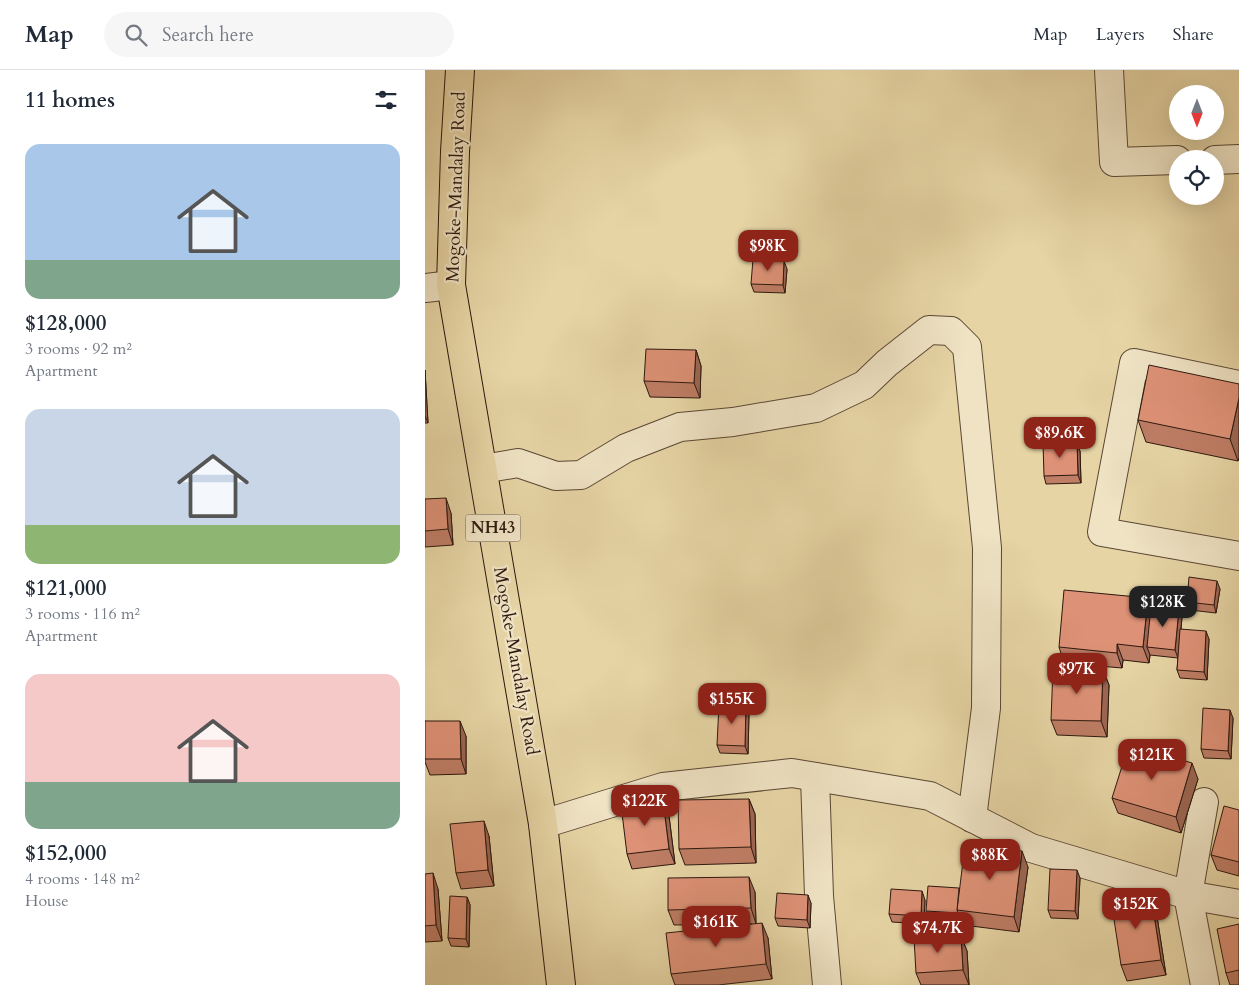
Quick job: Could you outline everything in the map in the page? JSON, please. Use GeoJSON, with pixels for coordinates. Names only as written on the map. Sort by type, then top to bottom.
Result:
{"type":"FeatureCollection","features":[{"type":"Feature","properties":{"kind":"highway","name":"Mogoke-Mandalay Road"},"geometry":{"type":"LineString","coordinates":[[460,70],[455,152],[438,287],[483,469],[543,824],[561,985]]}},
{"type":"Feature","properties":{"kind":"street"},"geometry":{"type":"LineString","coordinates":[[1109,70],[1114,162],[1169,160]]}},
{"type":"Feature","properties":{"kind":"street"},"geometry":{"type":"LineString","coordinates":[[1224,160],[1239,159]]}},
{"type":"Feature","properties":{"kind":"street"},"geometry":{"type":"LineString","coordinates":[[483,469],[518,464],[556,476],[581,475],[627,448],[680,427],[733,422],[816,408],[864,386],[887,363],[929,330],[951,331],[967,347],[987,548],[986,708],[972,818]]}},
{"type":"Feature","properties":{"kind":"street"},"geometry":{"type":"LineString","coordinates":[[1239,385],[1134,363],[1102,532],[1239,556]]}},
{"type":"Feature","properties":{"kind":"street"},"geometry":{"type":"LineString","coordinates":[[543,824],[663,787],[792,773],[930,796],[1031,848],[1188,894],[1239,904]]}},
{"type":"Feature","properties":{"kind":"street"},"geometry":{"type":"LineString","coordinates":[[815,777],[819,896],[827,985]]}},
{"type":"Feature","properties":{"kind":"street"},"geometry":{"type":"LineString","coordinates":[[1204,802],[1188,894],[1205,985]]}},
{"type":"Feature","properties":{"kind":"building"},"geometry":{"type":"Polygon","coordinates":[[[753,259],[784,261],[783,285],[751,284],[753,259]]]}},
{"type":"Feature","properties":{"kind":"building"},"geometry":{"type":"Polygon","coordinates":[[[646,349],[696,350],[694,383],[644,381],[646,349]]]}},
{"type":"Feature","properties":{"kind":"building"},"geometry":{"type":"Polygon","coordinates":[[[1149,365],[1239,384],[1239,398],[1230,439],[1138,420],[1149,365]]]}},
{"type":"Feature","properties":{"kind":"building"},"geometry":{"type":"Polygon","coordinates":[[[1077,442],[1078,475],[1044,476],[1043,443],[1077,442]]]}},
{"type":"Feature","properties":{"kind":"building"},"geometry":{"type":"Polygon","coordinates":[[[446,498],[448,529],[425,531],[425,499],[446,498]]]}},
{"type":"Feature","properties":{"kind":"building"},"geometry":{"type":"Polygon","coordinates":[[[1189,577],[1217,581],[1214,605],[1187,602],[1189,577]]]}},
{"type":"Feature","properties":{"kind":"building"},"geometry":{"type":"Polygon","coordinates":[[[1064,590],[1148,598],[1143,647],[1117,644],[1117,653],[1059,647],[1064,590]]]}},
{"type":"Feature","properties":{"kind":"building"},"geometry":{"type":"Polygon","coordinates":[[[1151,606],[1179,609],[1175,650],[1147,647],[1151,606]]]}},
{"type":"Feature","properties":{"kind":"building"},"geometry":{"type":"Polygon","coordinates":[[[1180,629],[1206,631],[1204,672],[1177,670],[1180,629]]]}},
{"type":"Feature","properties":{"kind":"building"},"geometry":{"type":"Polygon","coordinates":[[[1053,668],[1103,670],[1101,721],[1051,720],[1053,668]]]}},
{"type":"Feature","properties":{"kind":"building"},"geometry":{"type":"Polygon","coordinates":[[[719,704],[746,705],[745,746],[717,745],[719,704]]]}},
{"type":"Feature","properties":{"kind":"building"},"geometry":{"type":"Polygon","coordinates":[[[1203,708],[1230,710],[1228,751],[1201,749],[1203,708]]]}},
{"type":"Feature","properties":{"kind":"building"},"geometry":{"type":"Polygon","coordinates":[[[425,721],[460,721],[461,759],[425,759],[425,721]]]}},
{"type":"Feature","properties":{"kind":"building"},"geometry":{"type":"Polygon","coordinates":[[[1129,744],[1192,763],[1176,817],[1112,798],[1129,744]]]}},
{"type":"Feature","properties":{"kind":"building"},"geometry":{"type":"Polygon","coordinates":[[[749,799],[751,847],[679,849],[678,800],[749,799]]]}},
{"type":"Feature","properties":{"kind":"building"},"geometry":{"type":"Polygon","coordinates":[[[663,800],[669,849],[627,854],[621,805],[663,800]]]}},
{"type":"Feature","properties":{"kind":"building"},"geometry":{"type":"Polygon","coordinates":[[[1224,806],[1239,810],[1239,862],[1211,855],[1224,806]]]}},
{"type":"Feature","properties":{"kind":"building"},"geometry":{"type":"Polygon","coordinates":[[[484,821],[488,870],[456,873],[450,824],[484,821]]]}},
{"type":"Feature","properties":{"kind":"building"},"geometry":{"type":"Polygon","coordinates":[[[965,845],[1022,851],[1014,917],[957,910],[965,845]]]}},
{"type":"Feature","properties":{"kind":"building"},"geometry":{"type":"Polygon","coordinates":[[[1050,869],[1077,870],[1075,911],[1048,910],[1050,869]]]}},
{"type":"Feature","properties":{"kind":"building"},"geometry":{"type":"Polygon","coordinates":[[[433,873],[436,925],[425,926],[425,874],[433,873]]]}},
{"type":"Feature","properties":{"kind":"building"},"geometry":{"type":"Polygon","coordinates":[[[749,877],[751,908],[668,910],[668,878],[749,877]]]}},
{"type":"Feature","properties":{"kind":"building"},"geometry":{"type":"Polygon","coordinates":[[[928,886],[959,888],[958,913],[926,911],[928,886]]]}},
{"type":"Feature","properties":{"kind":"building"},"geometry":{"type":"Polygon","coordinates":[[[891,889],[922,891],[921,916],[889,914],[891,889]]]}},
{"type":"Feature","properties":{"kind":"building"},"geometry":{"type":"Polygon","coordinates":[[[777,893],[808,895],[807,920],[775,918],[777,893]]]}},
{"type":"Feature","properties":{"kind":"building"},"geometry":{"type":"Polygon","coordinates":[[[1151,895],[1161,960],[1121,965],[1111,900],[1151,895]]]}},
{"type":"Feature","properties":{"kind":"building"},"geometry":{"type":"Polygon","coordinates":[[[450,896],[467,897],[466,939],[448,938],[450,896]]]}},
{"type":"Feature","properties":{"kind":"building"},"geometry":{"type":"Polygon","coordinates":[[[762,923],[766,964],[671,974],[666,933],[762,923]]]}},
{"type":"Feature","properties":{"kind":"building"},"geometry":{"type":"Polygon","coordinates":[[[1239,924],[1239,970],[1226,973],[1217,929],[1239,924]]]}},
{"type":"Feature","properties":{"kind":"building"},"geometry":{"type":"Polygon","coordinates":[[[961,936],[963,970],[916,973],[914,938],[961,936]]]}}]}
